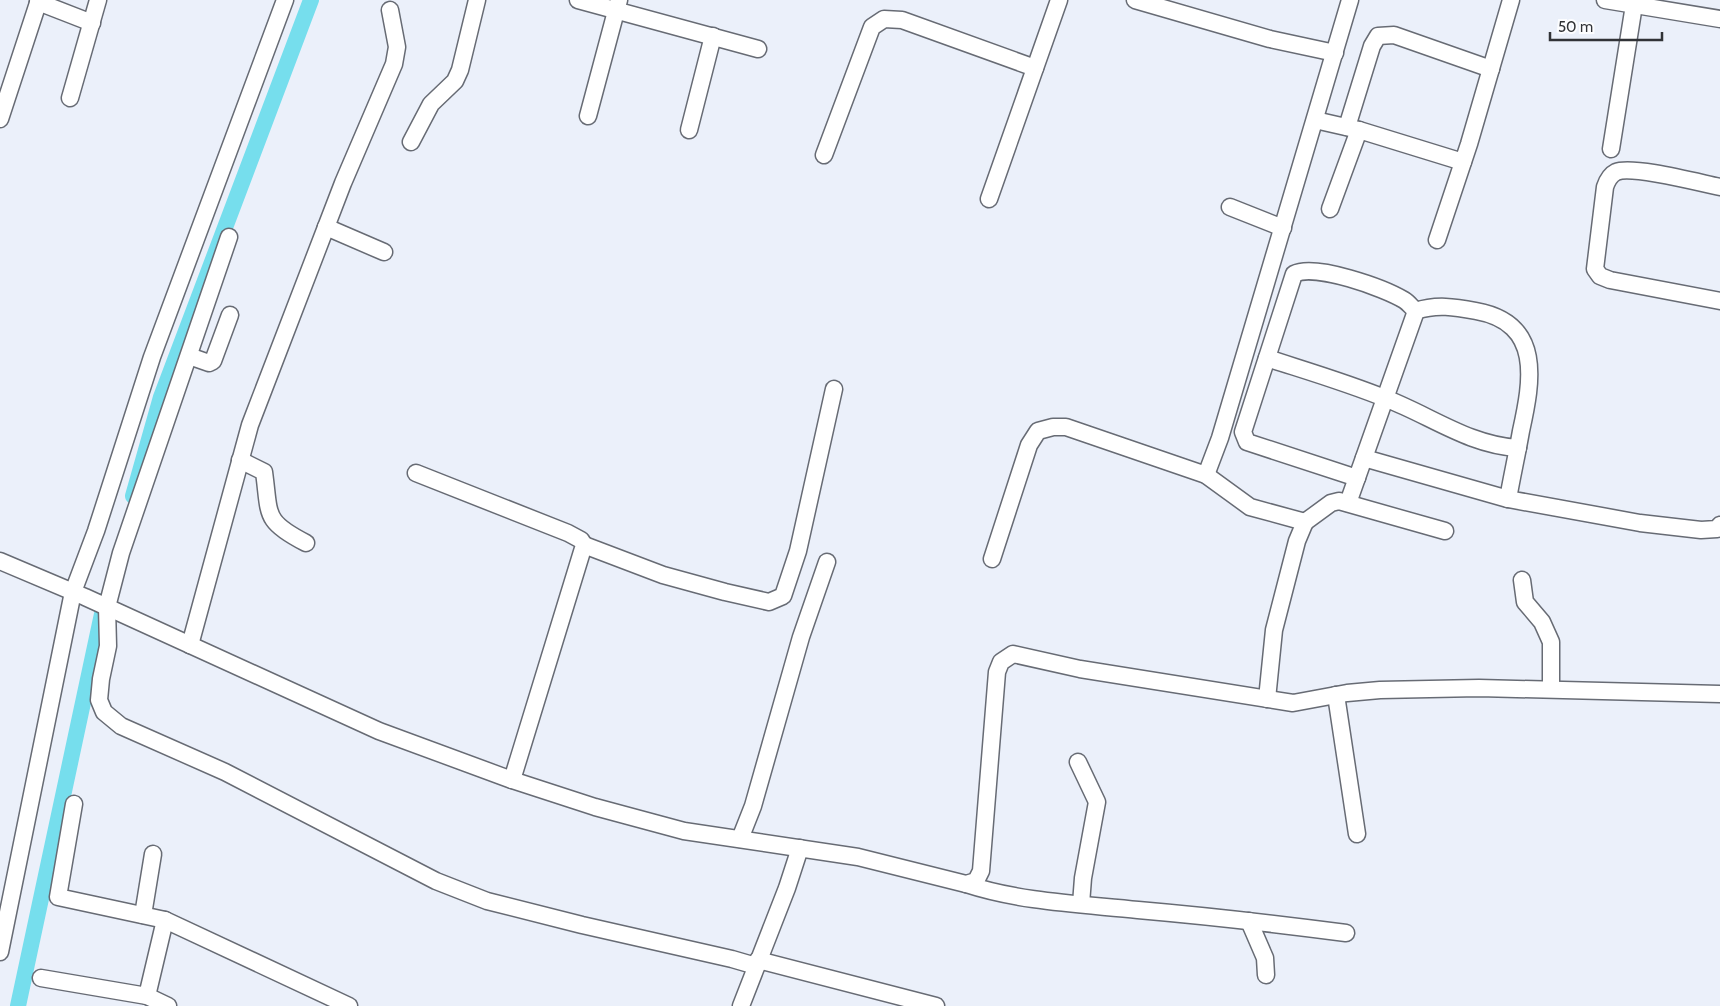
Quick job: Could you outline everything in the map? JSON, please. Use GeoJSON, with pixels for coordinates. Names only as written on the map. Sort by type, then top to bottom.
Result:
{"type":"FeatureCollection","features":[{"type":"Feature","properties":{"kind":"street"},"geometry":{"type":"LineString","coordinates":[[70,98],[98,0]]}},
{"type":"Feature","properties":{"kind":"street"},"geometry":{"type":"LineString","coordinates":[[0,952],[79,594],[96,531],[152,357],[285,0]]}},
{"type":"Feature","properties":{"kind":"street"},"geometry":{"type":"LineString","coordinates":[[411,142],[431,104],[455,81],[460,70],[477,0]]}},
{"type":"Feature","properties":{"kind":"street"},"geometry":{"type":"LineString","coordinates":[[578,0],[618,5],[758,49]]}},
{"type":"Feature","properties":{"kind":"street"},"geometry":{"type":"LineString","coordinates":[[989,199],[1059,0]]}},
{"type":"Feature","properties":{"kind":"street"},"geometry":{"type":"LineString","coordinates":[[1135,0],[1270,39],[1334,53]]}},
{"type":"Feature","properties":{"kind":"street"},"geometry":{"type":"LineString","coordinates":[[1206,475],[1220,438],[1350,0]]}},
{"type":"Feature","properties":{"kind":"street"},"geometry":{"type":"LineString","coordinates":[[1437,240],[1463,162],[1511,0]]}},
{"type":"Feature","properties":{"kind":"street"},"geometry":{"type":"LineString","coordinates":[[1605,0],[1720,20]]}},
{"type":"Feature","properties":{"kind":"street"},"geometry":{"type":"LineString","coordinates":[[0,119],[39,1],[92,24]]}},
{"type":"Feature","properties":{"kind":"street"},"geometry":{"type":"LineString","coordinates":[[588,116],[618,5]]}},
{"type":"Feature","properties":{"kind":"street"},"geometry":{"type":"LineString","coordinates":[[1611,149],[1634,5]]}},
{"type":"Feature","properties":{"kind":"street"},"geometry":{"type":"LineString","coordinates":[[190,645],[250,425],[281,340],[326,227],[394,64],[397,47],[390,10]]}},
{"type":"Feature","properties":{"kind":"street"},"geometry":{"type":"LineString","coordinates":[[824,155],[872,28],[884,19],[902,20],[1036,68]]}},
{"type":"Feature","properties":{"kind":"street"},"geometry":{"type":"LineString","coordinates":[[1330,210],[1353,128],[1372,46],[1378,36],[1394,35],[1491,69]]}},
{"type":"Feature","properties":{"kind":"street"},"geometry":{"type":"LineString","coordinates":[[689,130],[713,36]]}},
{"type":"Feature","properties":{"kind":"street"},"geometry":{"type":"LineString","coordinates":[[1315,120],[1353,128],[1463,162]]}},
{"type":"Feature","properties":{"kind":"street"},"geometry":{"type":"LineString","coordinates":[[1720,187],[1634,170],[1617,171],[1609,177],[1605,187],[1595,269],[1600,276],[1610,280],[1720,301]]}},
{"type":"Feature","properties":{"kind":"street"},"geometry":{"type":"LineString","coordinates":[[1230,207],[1283,228]]}},
{"type":"Feature","properties":{"kind":"street"},"geometry":{"type":"LineString","coordinates":[[326,227],[384,252]]}},
{"type":"Feature","properties":{"kind":"street"},"geometry":{"type":"LineString","coordinates":[[229,237],[121,553],[106,607],[108,646],[100,679],[99,700],[104,712],[121,726],[225,772],[436,881],[487,901],[582,925],[757,963],[936,1006]]}},
{"type":"Feature","properties":{"kind":"street"},"geometry":{"type":"LineString","coordinates":[[1357,478],[1247,442],[1244,438],[1243,432],[1294,274],[1301,270],[1344,276],[1405,301],[1416,311]]}},
{"type":"Feature","properties":{"kind":"street"},"geometry":{"type":"LineString","coordinates":[[1416,311],[1430,306],[1456,307],[1494,314],[1520,336],[1530,362],[1530,387],[1508,499]]}},
{"type":"Feature","properties":{"kind":"street"},"geometry":{"type":"LineString","coordinates":[[1348,502],[1416,311]]}},
{"type":"Feature","properties":{"kind":"street"},"geometry":{"type":"LineString","coordinates":[[189,356],[209,363],[213,360],[230,315]]}},
{"type":"Feature","properties":{"kind":"street"},"geometry":{"type":"LineString","coordinates":[[1267,358],[1385,398],[1418,412],[1459,435],[1489,445],[1518,448]]}},
{"type":"Feature","properties":{"kind":"street"},"geometry":{"type":"LineString","coordinates":[[416,473],[568,533],[581,540],[584,545],[664,576],[769,602],[783,596],[798,551],[834,388]]}},
{"type":"Feature","properties":{"kind":"street"},"geometry":{"type":"LineString","coordinates":[[992,559],[1029,446],[1038,432],[1066,427],[1206,475],[1250,507],[1305,522]]}},
{"type":"Feature","properties":{"kind":"street"},"geometry":{"type":"LineString","coordinates":[[1364,458],[1508,499],[1640,523],[1701,530],[1717,529],[1720,525]]}},
{"type":"Feature","properties":{"kind":"street"},"geometry":{"type":"LineString","coordinates":[[240,460],[264,472],[266,504],[271,519],[284,532],[306,543]]}},
{"type":"Feature","properties":{"kind":"street"},"geometry":{"type":"LineString","coordinates":[[1267,699],[1274,630],[1297,541],[1305,522],[1331,503],[1339,501],[1445,531]]}},
{"type":"Feature","properties":{"kind":"street"},"geometry":{"type":"LineString","coordinates":[[512,780],[584,545]]}},
{"type":"Feature","properties":{"kind":"street"},"geometry":{"type":"LineString","coordinates":[[0,561],[79,594],[379,731],[512,780],[596,807],[684,831],[858,857],[992,892],[1050,902],[1248,921],[1346,933]]}},
{"type":"Feature","properties":{"kind":"street"},"geometry":{"type":"LineString","coordinates":[[740,839],[752,806],[801,637],[827,562]]}},
{"type":"Feature","properties":{"kind":"street"},"geometry":{"type":"LineString","coordinates":[[1522,580],[1526,604],[1542,622],[1551,642],[1551,689]]}},
{"type":"Feature","properties":{"kind":"street"},"geometry":{"type":"LineString","coordinates":[[966,884],[976,881],[981,871],[997,672],[1001,662],[1013,654],[1080,669],[1293,703],[1336,695],[1380,690],[1551,689],[1720,694]]}},
{"type":"Feature","properties":{"kind":"street"},"geometry":{"type":"LineString","coordinates":[[1336,695],[1357,834]]}},
{"type":"Feature","properties":{"kind":"street"},"geometry":{"type":"LineString","coordinates":[[1078,762],[1097,802],[1083,878],[1081,904]]}},
{"type":"Feature","properties":{"kind":"street"},"geometry":{"type":"LineString","coordinates":[[74,804],[58,897],[165,920],[350,1006]]}},
{"type":"Feature","properties":{"kind":"street"},"geometry":{"type":"LineString","coordinates":[[741,1006],[787,888],[800,848]]}},
{"type":"Feature","properties":{"kind":"street"},"geometry":{"type":"LineString","coordinates":[[143,915],[153,854]]}},
{"type":"Feature","properties":{"kind":"street"},"geometry":{"type":"LineString","coordinates":[[147,996],[165,920]]}},
{"type":"Feature","properties":{"kind":"street"},"geometry":{"type":"LineString","coordinates":[[1248,921],[1265,958],[1266,975]]}},
{"type":"Feature","properties":{"kind":"street"},"geometry":{"type":"LineString","coordinates":[[41,978],[147,996],[168,1006]]}},
{"type":"Feature","properties":{"kind":"waterway"},"geometry":{"type":"LineString","coordinates":[[133,496],[161,397],[311,0]]}},
{"type":"Feature","properties":{"kind":"waterway"},"geometry":{"type":"LineString","coordinates":[[18,1006],[105,600]]}}]}
